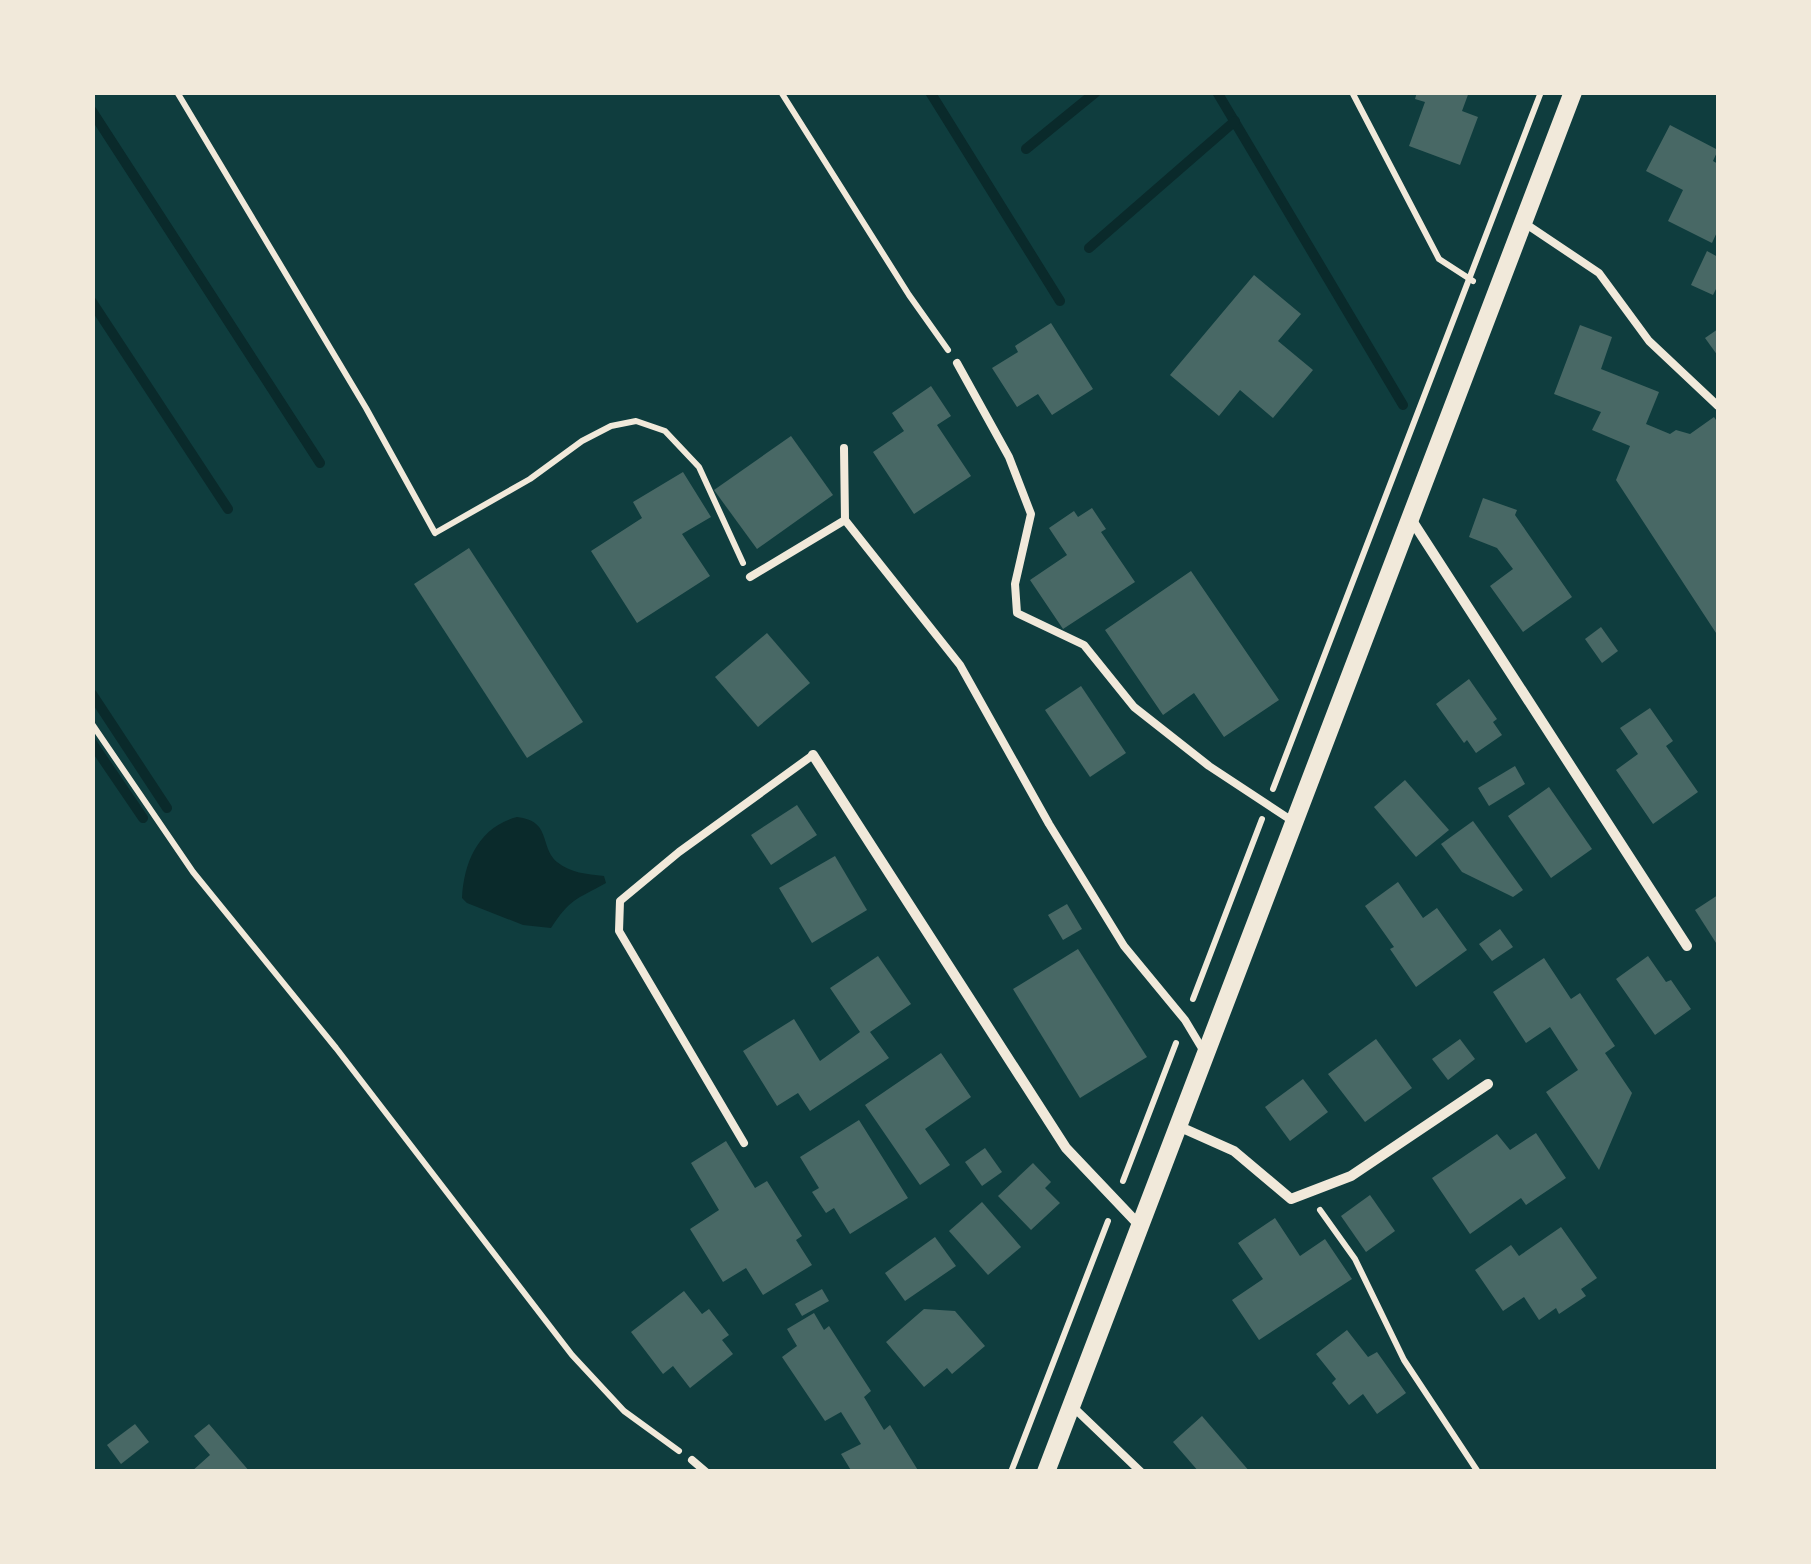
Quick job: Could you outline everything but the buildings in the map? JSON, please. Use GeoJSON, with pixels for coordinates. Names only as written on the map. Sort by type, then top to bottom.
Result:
{"type":"FeatureCollection","features":[{"type":"Feature","properties":{"kind":"street"},"geometry":{"type":"LineString","coordinates":[[1046,1472],[1573,92]]}},
{"type":"Feature","properties":{"kind":"street"},"geometry":{"type":"LineString","coordinates":[[1410,518],[1687,946]]}},
{"type":"Feature","properties":{"kind":"street"},"geometry":{"type":"LineString","coordinates":[[813,756],[1066,1148],[1140,1226]]}},
{"type":"Feature","properties":{"kind":"street"},"geometry":{"type":"LineString","coordinates":[[1178,1126],[1234,1151],[1292,1199],[1351,1176],[1488,1084]]}},
{"type":"Feature","properties":{"kind":"lane"},"geometry":{"type":"LineString","coordinates":[[1523,222],[1599,273],[1649,341],[1718,406]]}},
{"type":"Feature","properties":{"kind":"lane"},"geometry":{"type":"LineString","coordinates":[[958,364],[1009,456],[1031,514],[1015,584],[1016,613],[1084,645],[1134,706],[1209,766],[1294,822]]}},
{"type":"Feature","properties":{"kind":"lane"},"geometry":{"type":"LineString","coordinates":[[844,448],[845,520],[960,665],[1049,824],[1124,946],[1185,1020],[1205,1054]]}},
{"type":"Feature","properties":{"kind":"lane"},"geometry":{"type":"LineString","coordinates":[[750,577],[845,520]]}},
{"type":"Feature","properties":{"kind":"lane"},"geometry":{"type":"LineString","coordinates":[[744,1143],[619,932],[620,901],[679,852],[813,756]]}},
{"type":"Feature","properties":{"kind":"lane"},"geometry":{"type":"LineString","coordinates":[[1071,1405],[1141,1472]]}},
{"type":"Feature","properties":{"kind":"lane"},"geometry":{"type":"LineString","coordinates":[[692,1460],[706,1472]]}},
{"type":"Feature","properties":{"kind":"path"},"geometry":{"type":"LineString","coordinates":[[177,92],[366,408],[435,534],[530,479],[582,441],[610,426],[636,421],[665,430],[699,467],[750,577]]}},
{"type":"Feature","properties":{"kind":"path"},"geometry":{"type":"LineString","coordinates":[[781,92],[909,295],[958,364]]}},
{"type":"Feature","properties":{"kind":"path"},"geometry":{"type":"LineString","coordinates":[[1352,92],[1439,259],[1469,279],[1498,289]]}},
{"type":"Feature","properties":{"kind":"path"},"geometry":{"type":"LineString","coordinates":[[92,724],[193,872],[347,1062],[572,1355],[624,1411],[692,1460]]}},
{"type":"Feature","properties":{"kind":"path"},"geometry":{"type":"LineString","coordinates":[[1308,1193],[1355,1259],[1404,1360],[1478,1472]]}},
{"type":"Feature","properties":{"kind":"water"},"geometry":{"type":"Polygon","coordinates":[[[517,817],[535,823],[552,856],[562,866],[604,876],[606,883],[574,901],[551,928],[523,925],[462,898],[466,871],[476,847],[493,829],[517,817]]]}},
{"type":"Feature","properties":{"kind":"waterway"},"geometry":{"type":"LineString","coordinates":[[930,92],[1060,301]]}},
{"type":"Feature","properties":{"kind":"waterway"},"geometry":{"type":"LineString","coordinates":[[1026,149],[1096,92]]}},
{"type":"Feature","properties":{"kind":"waterway"},"geometry":{"type":"LineString","coordinates":[[1217,92],[1403,405]]}},
{"type":"Feature","properties":{"kind":"waterway"},"geometry":{"type":"LineString","coordinates":[[92,111],[320,463]]}},
{"type":"Feature","properties":{"kind":"waterway"},"geometry":{"type":"LineString","coordinates":[[1089,248],[1235,121]]}},
{"type":"Feature","properties":{"kind":"waterway"},"geometry":{"type":"LineString","coordinates":[[92,302],[228,509]]}},
{"type":"Feature","properties":{"kind":"waterway"},"geometry":{"type":"LineString","coordinates":[[92,694],[167,808]]}},
{"type":"Feature","properties":{"kind":"waterway"},"geometry":{"type":"LineString","coordinates":[[92,743],[143,818]]}}]}
